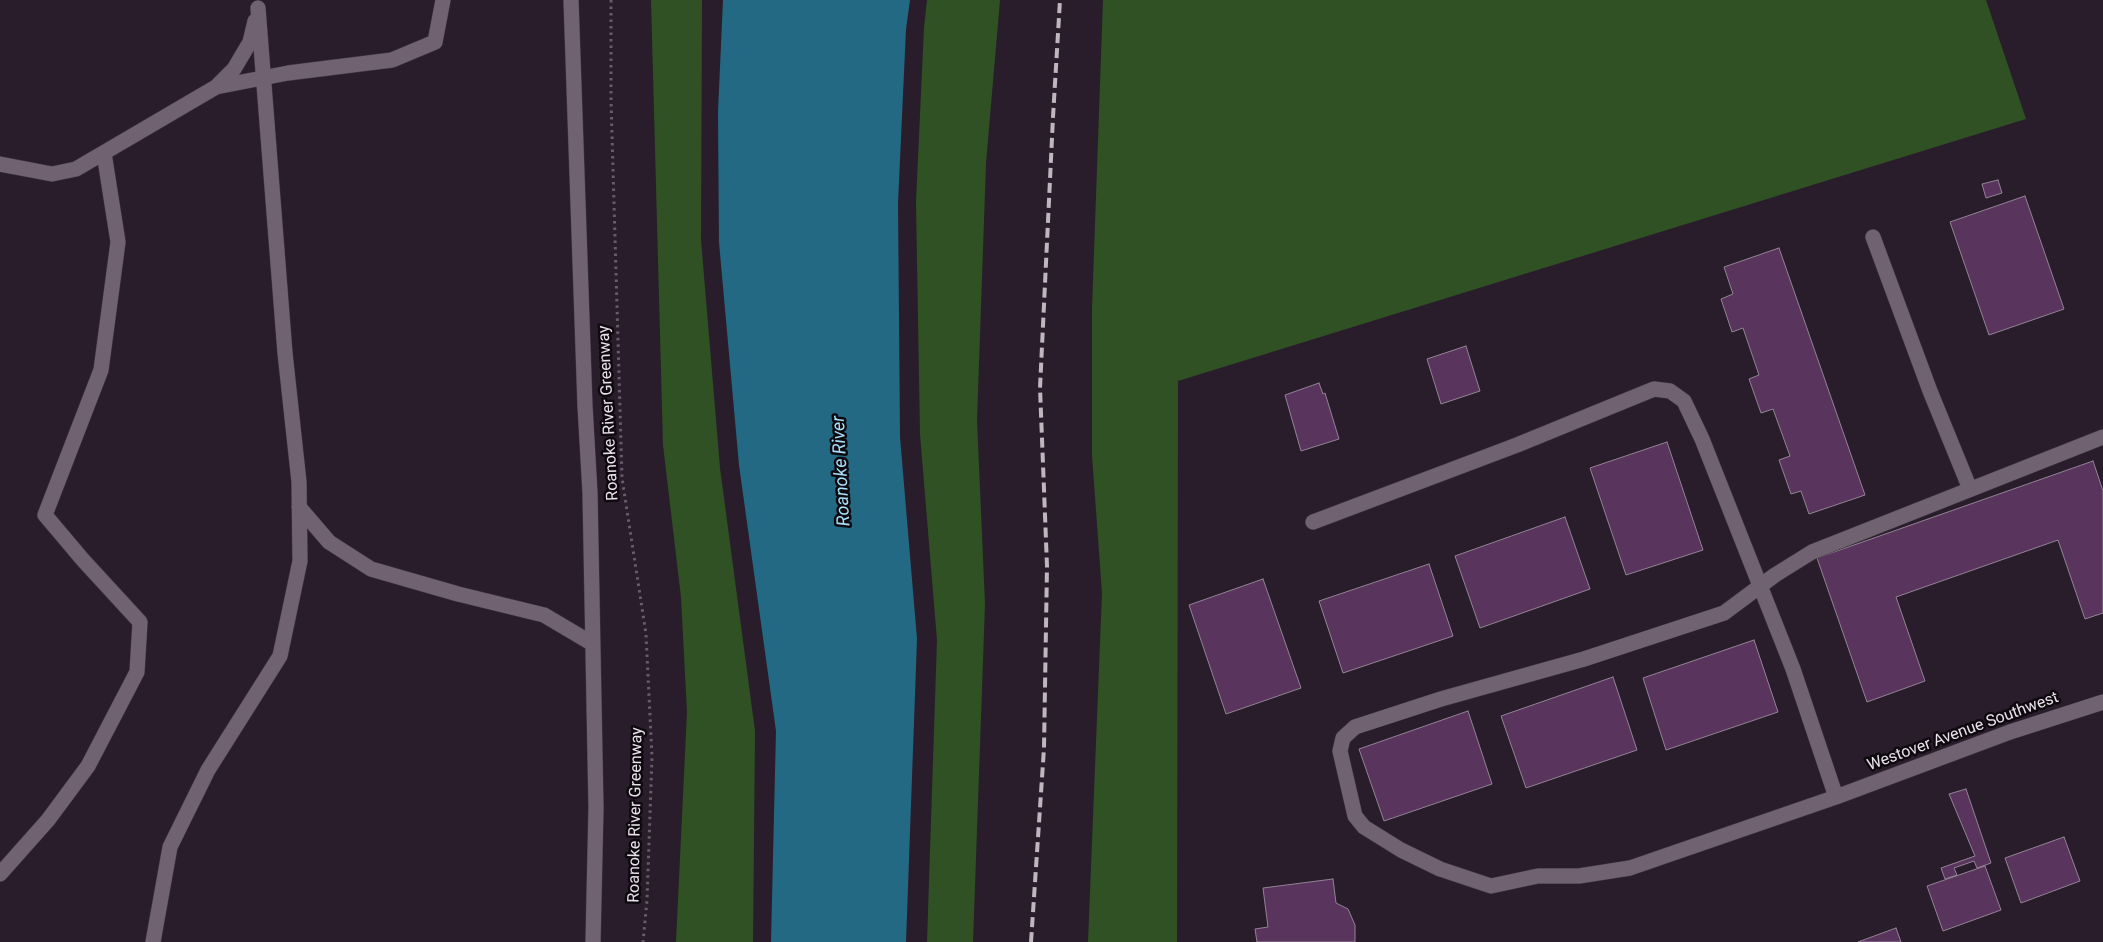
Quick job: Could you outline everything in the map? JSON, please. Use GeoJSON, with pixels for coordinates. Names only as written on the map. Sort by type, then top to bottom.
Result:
{"type":"FeatureCollection","features":[{"type":"Feature","properties":{"kind":"street"},"geometry":{"type":"LineString","coordinates":[[216,87],[264,78],[392,60],[435,42],[443,0]]}},
{"type":"Feature","properties":{"kind":"street"},"geometry":{"type":"LineString","coordinates":[[570,0],[590,494],[596,808],[593,942]]}},
{"type":"Feature","properties":{"kind":"street"},"geometry":{"type":"LineString","coordinates":[[154,942],[170,847],[208,770],[280,656],[300,561],[299,507],[258,4]]}},
{"type":"Feature","properties":{"kind":"street"},"geometry":{"type":"LineString","coordinates":[[0,164],[52,174],[76,169],[216,87],[234,69],[250,42],[258,4]]}},
{"type":"Feature","properties":{"kind":"street"},"geometry":{"type":"LineString","coordinates":[[0,874],[48,820],[88,766],[137,672],[140,622],[45,515],[101,370],[118,242],[104,153]]}},
{"type":"Feature","properties":{"kind":"street"},"geometry":{"type":"LineString","coordinates":[[1873,237],[1930,391],[1970,489]]}},
{"type":"Feature","properties":{"kind":"street"},"geometry":{"type":"LineString","coordinates":[[1313,522],[1517,445],[1654,389],[1670,391],[1684,401],[1702,439],[1759,588],[1793,669],[1836,797]]}},
{"type":"Feature","properties":{"kind":"street","name":"Westover Avenue Southwest"},"geometry":{"type":"LineString","coordinates":[[2103,437],[1812,552],[1775,575],[1724,613],[1584,660],[1441,699],[1355,727],[1343,738],[1340,752],[1355,816],[1364,827],[1401,850],[1440,869],[1491,886],[1538,876],[1579,876],[1630,868],[1836,797],[2010,732],[2103,702]]}},
{"type":"Feature","properties":{"kind":"street"},"geometry":{"type":"LineString","coordinates":[[299,507],[329,542],[371,569],[458,594],[544,615],[593,644]]}},
{"type":"Feature","properties":{"kind":"path","name":"Roanoke River Greenway"},"geometry":{"type":"LineString","coordinates":[[611,0],[611,100],[622,478],[646,634],[652,757],[647,900],[643,942]]}},
{"type":"Feature","properties":{"kind":"green space"},"geometry":{"type":"Polygon","coordinates":[[[651,0],[702,0],[701,240],[720,468],[755,731],[753,942],[676,942],[687,712],[681,597],[663,445],[651,0]]]}},
{"type":"Feature","properties":{"kind":"green space"},"geometry":{"type":"Polygon","coordinates":[[[927,0],[1000,0],[986,163],[977,420],[985,604],[973,942],[927,942],[937,640],[920,434],[916,202],[927,0]]]}},
{"type":"Feature","properties":{"kind":"green space"},"geometry":{"type":"Polygon","coordinates":[[[1103,0],[1986,0],[2026,119],[1178,381],[1177,942],[1088,942],[1102,593],[1092,455],[1092,309],[1103,0]]]}},
{"type":"Feature","properties":{"kind":"water","name":"Roanoke River"},"geometry":{"type":"Polygon","coordinates":[[[723,0],[910,0],[906,29],[898,203],[900,437],[917,639],[906,942],[771,942],[776,731],[739,465],[719,242],[718,112],[723,0]]]}},
{"type":"Feature","properties":{"kind":"building"},"geometry":{"type":"Polygon","coordinates":[[[1998,180],[2002,193],[1986,198],[1982,184],[1998,180]]]}},
{"type":"Feature","properties":{"kind":"building"},"geometry":{"type":"Polygon","coordinates":[[[2025,196],[2064,309],[1989,335],[1950,222],[2025,196]]]}},
{"type":"Feature","properties":{"kind":"building"},"geometry":{"type":"Polygon","coordinates":[[[1779,248],[1865,495],[1809,514],[1801,491],[1791,494],[1779,460],[1790,456],[1773,409],[1761,413],[1749,379],[1759,375],[1743,328],[1732,332],[1721,299],[1733,294],[1724,267],[1779,248]]]}},
{"type":"Feature","properties":{"kind":"building"},"geometry":{"type":"Polygon","coordinates":[[[1466,346],[1480,391],[1441,404],[1427,359],[1466,346]]]}},
{"type":"Feature","properties":{"kind":"building"},"geometry":{"type":"Polygon","coordinates":[[[1319,383],[1323,394],[1325,393],[1339,439],[1301,451],[1285,395],[1319,383]]]}},
{"type":"Feature","properties":{"kind":"building"},"geometry":{"type":"Polygon","coordinates":[[[1667,442],[1703,550],[1626,575],[1590,468],[1667,442]]]}},
{"type":"Feature","properties":{"kind":"building"},"geometry":{"type":"Polygon","coordinates":[[[2093,461],[2103,491],[2103,613],[2085,619],[2058,540],[1896,597],[1925,681],[1867,702],[1817,558],[2093,461]]]}},
{"type":"Feature","properties":{"kind":"building"},"geometry":{"type":"Polygon","coordinates":[[[1565,517],[1590,589],[1480,628],[1455,556],[1565,517]]]}},
{"type":"Feature","properties":{"kind":"building"},"geometry":{"type":"Polygon","coordinates":[[[1429,564],[1453,636],[1343,673],[1319,601],[1429,564]]]}},
{"type":"Feature","properties":{"kind":"building"},"geometry":{"type":"Polygon","coordinates":[[[1263,579],[1301,688],[1226,714],[1189,605],[1263,579]]]}},
{"type":"Feature","properties":{"kind":"building"},"geometry":{"type":"Polygon","coordinates":[[[1754,640],[1778,712],[1666,750],[1643,678],[1754,640]]]}},
{"type":"Feature","properties":{"kind":"building"},"geometry":{"type":"Polygon","coordinates":[[[1613,677],[1637,750],[1526,788],[1501,716],[1613,677]]]}},
{"type":"Feature","properties":{"kind":"building"},"geometry":{"type":"Polygon","coordinates":[[[1468,711],[1492,784],[1384,821],[1359,749],[1468,711]]]}},
{"type":"Feature","properties":{"kind":"building"},"geometry":{"type":"Polygon","coordinates":[[[1966,789],[1991,863],[1977,868],[1974,861],[1954,868],[1957,875],[1945,879],[1941,868],[1975,856],[1949,794],[1966,789]]]}},
{"type":"Feature","properties":{"kind":"building"},"geometry":{"type":"Polygon","coordinates":[[[2064,837],[2080,881],[2021,903],[2005,858],[2064,837]]]}},
{"type":"Feature","properties":{"kind":"building"},"geometry":{"type":"Polygon","coordinates":[[[1985,866],[2001,910],[1943,931],[1927,886],[1985,866]]]}},
{"type":"Feature","properties":{"kind":"building"},"geometry":{"type":"Polygon","coordinates":[[[1333,879],[1336,903],[1348,909],[1355,925],[1355,942],[1257,942],[1255,929],[1268,927],[1263,888],[1333,879]]]}},
{"type":"Feature","properties":{"kind":"building"},"geometry":{"type":"Polygon","coordinates":[[[1896,928],[1901,942],[1858,942],[1896,928]]]}},
{"type":"Feature","properties":{"kind":"railway"},"geometry":{"type":"LineString","coordinates":[[1031,942],[1044,748],[1047,566],[1040,388],[1060,0]]}}]}
